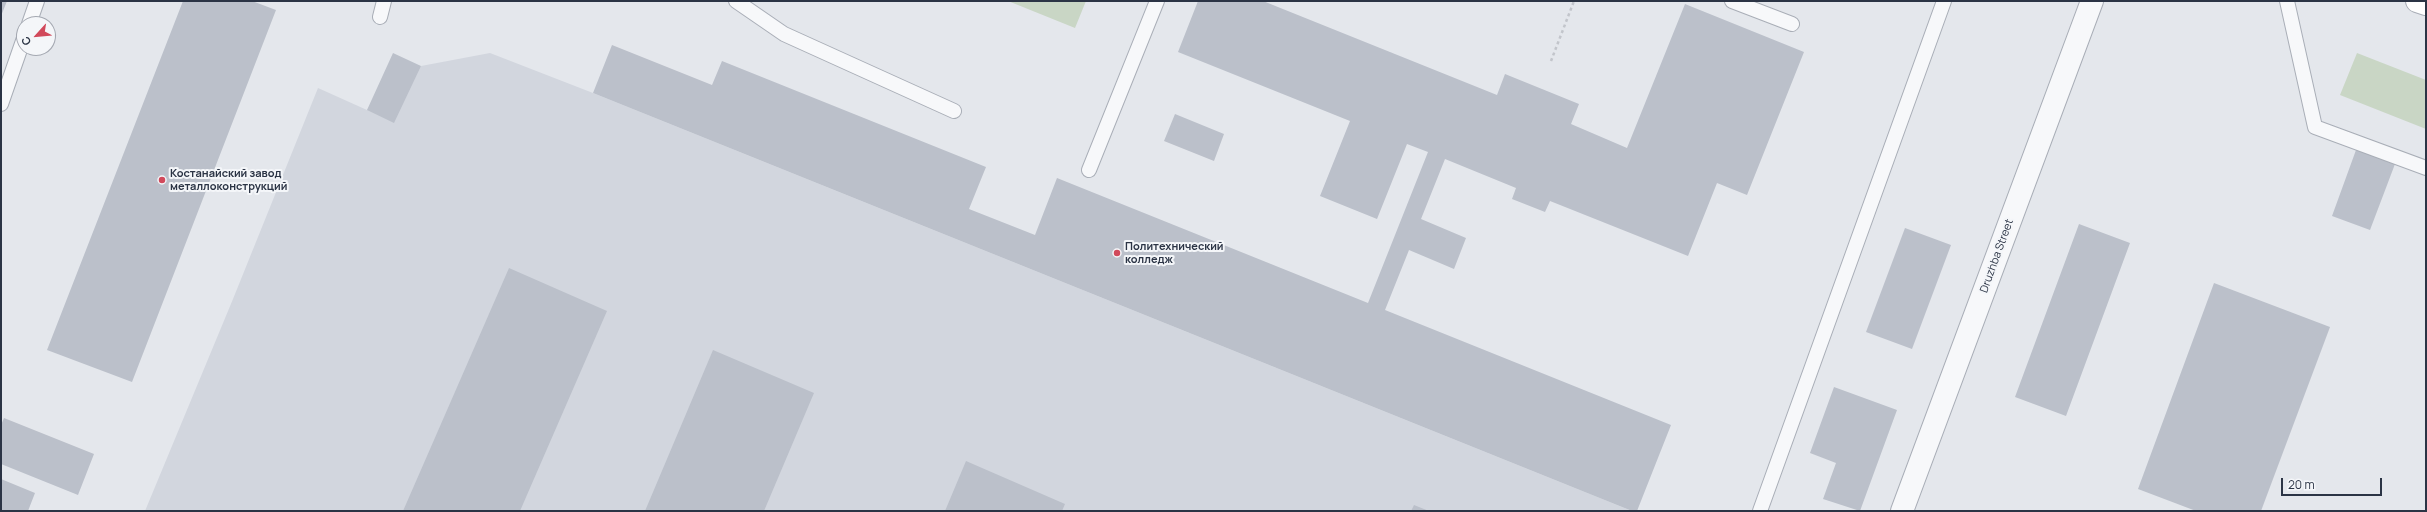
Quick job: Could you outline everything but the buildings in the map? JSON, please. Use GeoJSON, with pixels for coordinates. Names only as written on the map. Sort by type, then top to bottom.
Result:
{"type":"FeatureCollection","features":[{"type":"Feature","properties":{"kind":"main road"},"geometry":{"type":"LineString","coordinates":[[2417,1],[2426,4]]}},
{"type":"Feature","properties":{"kind":"street","name":"Druzhba Street"},"geometry":{"type":"LineString","coordinates":[[1902,511],[2092,1]]}},
{"type":"Feature","properties":{"kind":"lane"},"geometry":{"type":"LineString","coordinates":[[32,16],[37,1]]}},
{"type":"Feature","properties":{"kind":"lane"},"geometry":{"type":"LineString","coordinates":[[380,17],[384,1]]}},
{"type":"Feature","properties":{"kind":"lane"},"geometry":{"type":"LineString","coordinates":[[736,1],[784,34],[954,111]]}},
{"type":"Feature","properties":{"kind":"lane"},"geometry":{"type":"LineString","coordinates":[[1089,170],[1157,1]]}},
{"type":"Feature","properties":{"kind":"lane"},"geometry":{"type":"LineString","coordinates":[[1732,1],[1792,24]]}},
{"type":"Feature","properties":{"kind":"lane"},"geometry":{"type":"LineString","coordinates":[[1760,511],[1944,1]]}},
{"type":"Feature","properties":{"kind":"lane"},"geometry":{"type":"LineString","coordinates":[[2287,1],[2315,127],[2426,168]]}},
{"type":"Feature","properties":{"kind":"lane"},"geometry":{"type":"LineString","coordinates":[[1,104],[18,56]]}},
{"type":"Feature","properties":{"kind":"path"},"geometry":{"type":"LineString","coordinates":[[1551,61],[1574,1]]}},
{"type":"Feature","properties":{"kind":"shaded area"},"geometry":{"type":"Polygon","coordinates":[[[490,53],[593,93],[1632,511],[145,511],[318,88],[367,110],[421,66],[490,53]]]}},
{"type":"Feature","properties":{"kind":"green space"},"geometry":{"type":"Polygon","coordinates":[[[1008,1],[1086,1],[1075,28],[1008,1]]]}},
{"type":"Feature","properties":{"kind":"green space"},"geometry":{"type":"Polygon","coordinates":[[[2357,53],[2426,80],[2426,129],[2340,95],[2357,53]]]}},
{"type":"Feature","properties":{"kind":"place","name":"Костанайский завод металлоконструкций"},"geometry":{"type":"Point","coordinates":[162,180]}},
{"type":"Feature","properties":{"kind":"place","name":"Политехнический колледж"},"geometry":{"type":"Point","coordinates":[1117,253]}}]}
